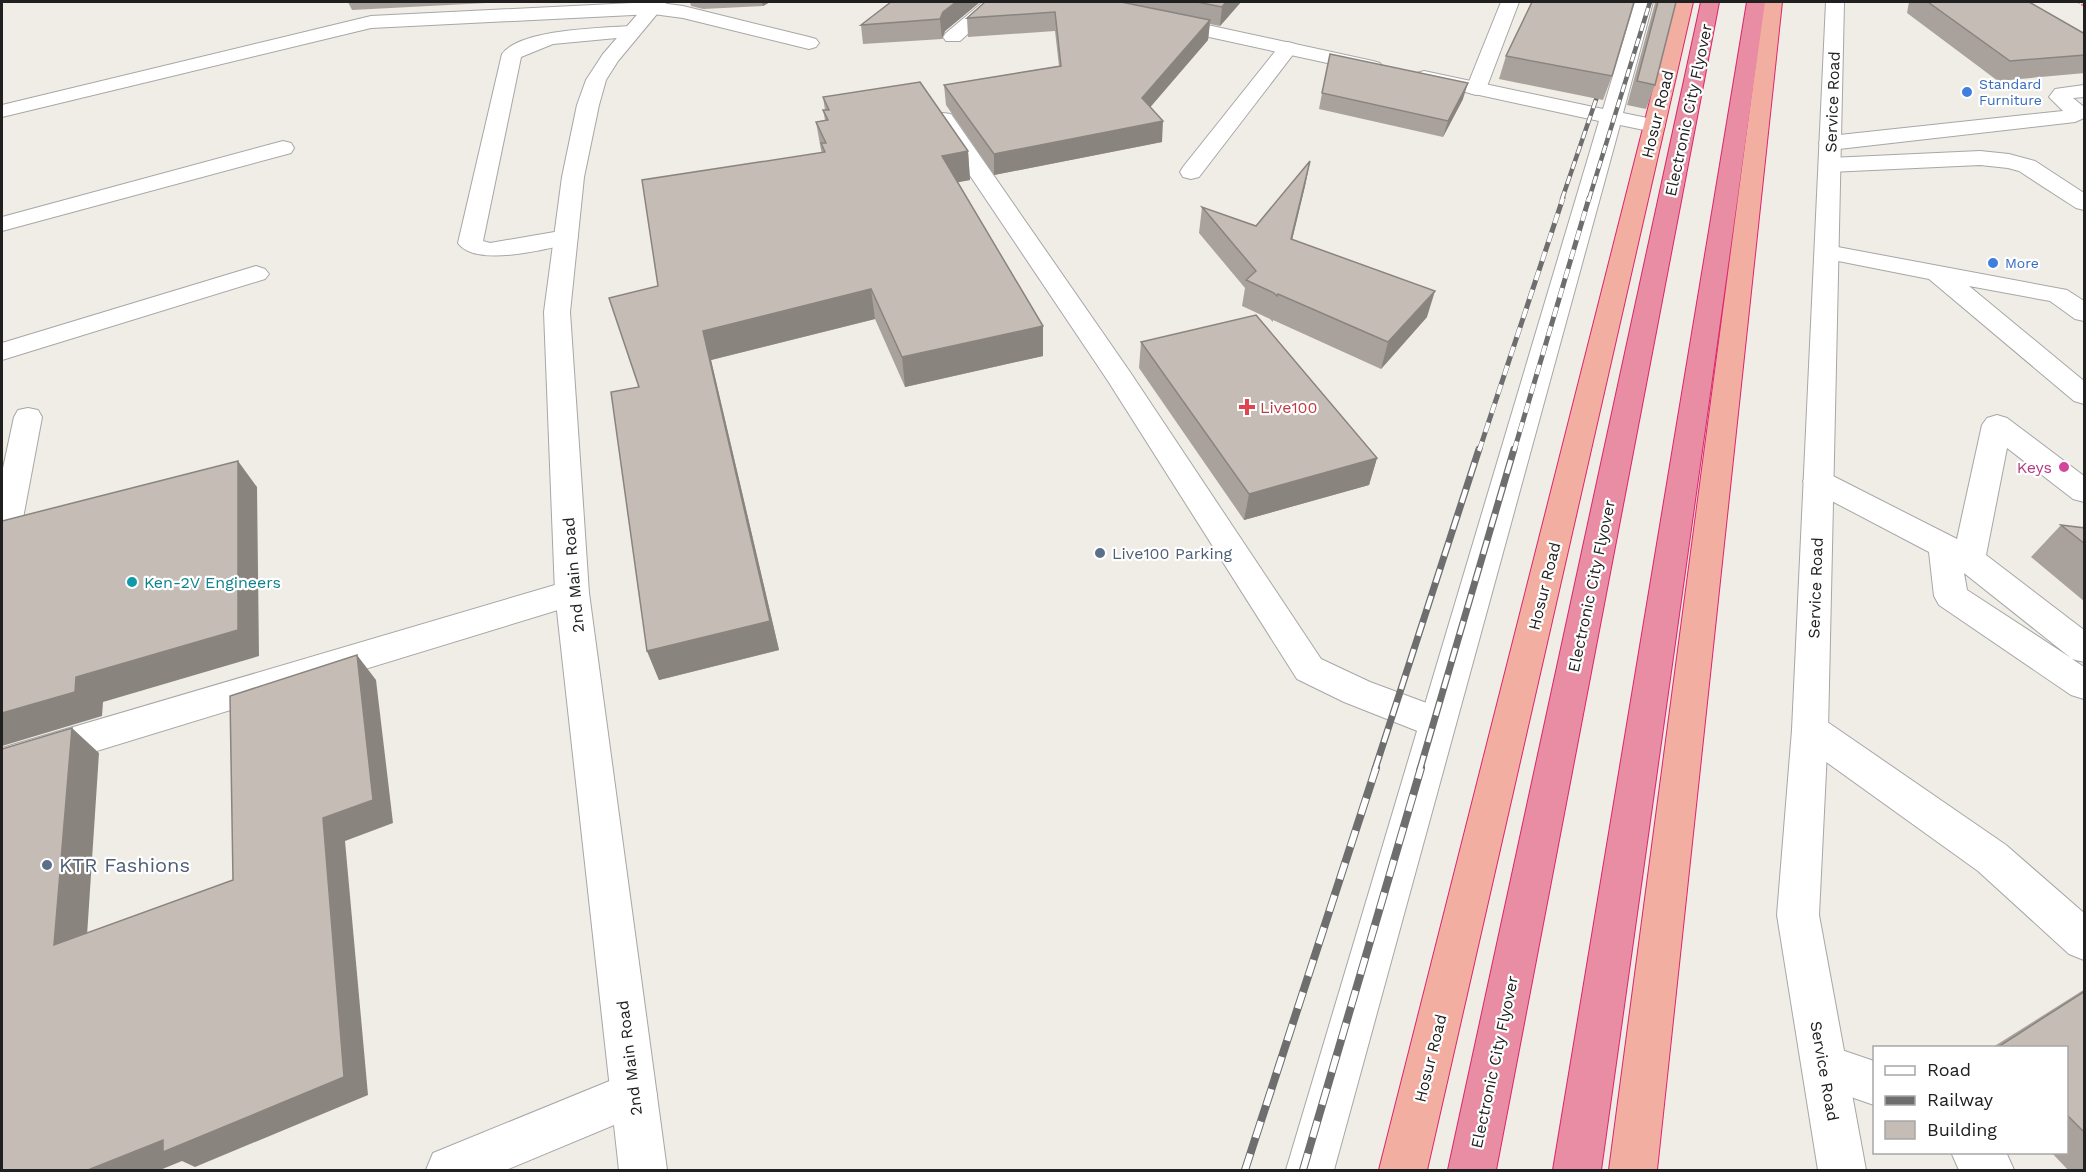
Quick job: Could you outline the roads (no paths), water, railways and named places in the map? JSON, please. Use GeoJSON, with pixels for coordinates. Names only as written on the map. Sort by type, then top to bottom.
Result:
{"type":"FeatureCollection","features":[{"type":"Feature","properties":{"kind":"highway","name":"Hosur Road"},"geometry":{"type":"LineString","coordinates":[[1403,1170],[1684,2]]}},
{"type":"Feature","properties":{"kind":"highway","name":"Electronic City Flyover"},"geometry":{"type":"LineString","coordinates":[[1472,1170],[1710,2]]}},
{"type":"Feature","properties":{"kind":"highway"},"geometry":{"type":"LineString","coordinates":[[1577,1170],[1755,2]]}},
{"type":"Feature","properties":{"kind":"highway"},"geometry":{"type":"LineString","coordinates":[[1633,1170],[1773,2]]}},
{"type":"Feature","properties":{"kind":"street"},"geometry":{"type":"LineString","coordinates":[[953,37],[994,2]]}},
{"type":"Feature","properties":{"kind":"street"},"geometry":{"type":"LineString","coordinates":[[1476,89],[1510,2]]}},
{"type":"Feature","properties":{"kind":"street"},"geometry":{"type":"LineString","coordinates":[[1310,1170],[1644,2]]}},
{"type":"Feature","properties":{"kind":"street","name":"Service Road"},"geometry":{"type":"LineString","coordinates":[[1835,2],[1810,730],[1798,915],[1842,1170]]}},
{"type":"Feature","properties":{"kind":"street"},"geometry":{"type":"LineString","coordinates":[[2,111],[371,22],[656,5],[809,43]]}},
{"type":"Feature","properties":{"kind":"street","name":"2nd Main Road"},"geometry":{"type":"LineString","coordinates":[[643,1170],[572,593],[557,312],[573,177],[588,105],[596,80],[631,32],[656,5]]}},
{"type":"Feature","properties":{"kind":"street"},"geometry":{"type":"LineString","coordinates":[[1150,19],[1388,70]]}},
{"type":"Feature","properties":{"kind":"street"},"geometry":{"type":"LineString","coordinates":[[566,237],[490,250],[477,248],[470,243],[512,54],[530,44],[546,40],[631,32]]}},
{"type":"Feature","properties":{"kind":"street"},"geometry":{"type":"LineString","coordinates":[[1191,172],[1288,48]]}},
{"type":"Feature","properties":{"kind":"street"},"geometry":{"type":"LineString","coordinates":[[1410,74],[1654,126]]}},
{"type":"Feature","properties":{"kind":"street"},"geometry":{"type":"LineString","coordinates":[[1830,154],[2076,116],[2077,112],[2059,97],[2062,93],[2085,91]]}},
{"type":"Feature","properties":{"kind":"street"},"geometry":{"type":"LineString","coordinates":[[928,98],[1120,378],[1309,669],[1357,692],[1438,723]]}},
{"type":"Feature","properties":{"kind":"street"},"geometry":{"type":"LineString","coordinates":[[2,224],[283,148]]}},
{"type":"Feature","properties":{"kind":"street"},"geometry":{"type":"LineString","coordinates":[[1830,154],[1980,158],[2009,161],[2027,166],[2085,202]]}},
{"type":"Feature","properties":{"kind":"street"},"geometry":{"type":"LineString","coordinates":[[1827,252],[1934,270],[2058,295],[2085,313]]}},
{"type":"Feature","properties":{"kind":"street"},"geometry":{"type":"LineString","coordinates":[[1934,270],[2085,395]]}},
{"type":"Feature","properties":{"kind":"street"},"geometry":{"type":"LineString","coordinates":[[2,352],[256,274]]}},
{"type":"Feature","properties":{"kind":"street"},"geometry":{"type":"LineString","coordinates":[[2,545],[28,417]]}},
{"type":"Feature","properties":{"kind":"street"},"geometry":{"type":"LineString","coordinates":[[2085,491],[1997,425],[1957,553],[1951,596],[2085,685]]}},
{"type":"Feature","properties":{"kind":"street"},"geometry":{"type":"LineString","coordinates":[[1818,481],[1957,553],[2085,649]]}},
{"type":"Feature","properties":{"kind":"street"},"geometry":{"type":"LineString","coordinates":[[2,764],[572,593]]}},
{"type":"Feature","properties":{"kind":"street"},"geometry":{"type":"LineString","coordinates":[[1810,730],[1992,858],[2085,940]]}},
{"type":"Feature","properties":{"kind":"street"},"geometry":{"type":"LineString","coordinates":[[1824,1066],[1873,1082]]}},
{"type":"Feature","properties":{"kind":"street"},"geometry":{"type":"LineString","coordinates":[[450,1170],[634,1094]]}},
{"type":"Feature","properties":{"kind":"street"},"geometry":{"type":"LineString","coordinates":[[1976,1154],[1990,1170]]}},
{"type":"Feature","properties":{"kind":"railway"},"geometry":{"type":"LineString","coordinates":[[1589,199],[1650,2]]}},
{"type":"Feature","properties":{"kind":"railway"},"geometry":{"type":"LineString","coordinates":[[1562,199],[1601,85]]}},
{"type":"Feature","properties":{"kind":"railway"},"geometry":{"type":"LineString","coordinates":[[1479,451],[1563,198]]}},
{"type":"Feature","properties":{"kind":"railway"},"geometry":{"type":"LineString","coordinates":[[1514,451],[1589,198]]}},
{"type":"Feature","properties":{"kind":"railway"},"geometry":{"type":"LineString","coordinates":[[1375,769],[1479,449]]}},
{"type":"Feature","properties":{"kind":"railway"},"geometry":{"type":"LineString","coordinates":[[1420,769],[1514,449]]}},
{"type":"Feature","properties":{"kind":"railway"},"geometry":{"type":"LineString","coordinates":[[1245,1170],[1376,768]]}},
{"type":"Feature","properties":{"kind":"railway"},"geometry":{"type":"LineString","coordinates":[[1303,1170],[1421,768]]}},
{"type":"Feature","properties":{"kind":"place","name":"Standard Furniture"},"geometry":{"type":"Point","coordinates":[1967,92]}},
{"type":"Feature","properties":{"kind":"place","name":"More"},"geometry":{"type":"Point","coordinates":[1993,263]}},
{"type":"Feature","properties":{"kind":"place","name":"Live100"},"geometry":{"type":"Point","coordinates":[1247,407]}},
{"type":"Feature","properties":{"kind":"place","name":"Keys"},"geometry":{"type":"Point","coordinates":[2064,467]}},
{"type":"Feature","properties":{"kind":"place","name":"Live100 Parking"},"geometry":{"type":"Point","coordinates":[1100,553]}},
{"type":"Feature","properties":{"kind":"place","name":"Ken-2V Engineers"},"geometry":{"type":"Point","coordinates":[132,582]}},
{"type":"Feature","properties":{"kind":"place","name":"KTR Fashions"},"geometry":{"type":"Point","coordinates":[47,865]}}]}
